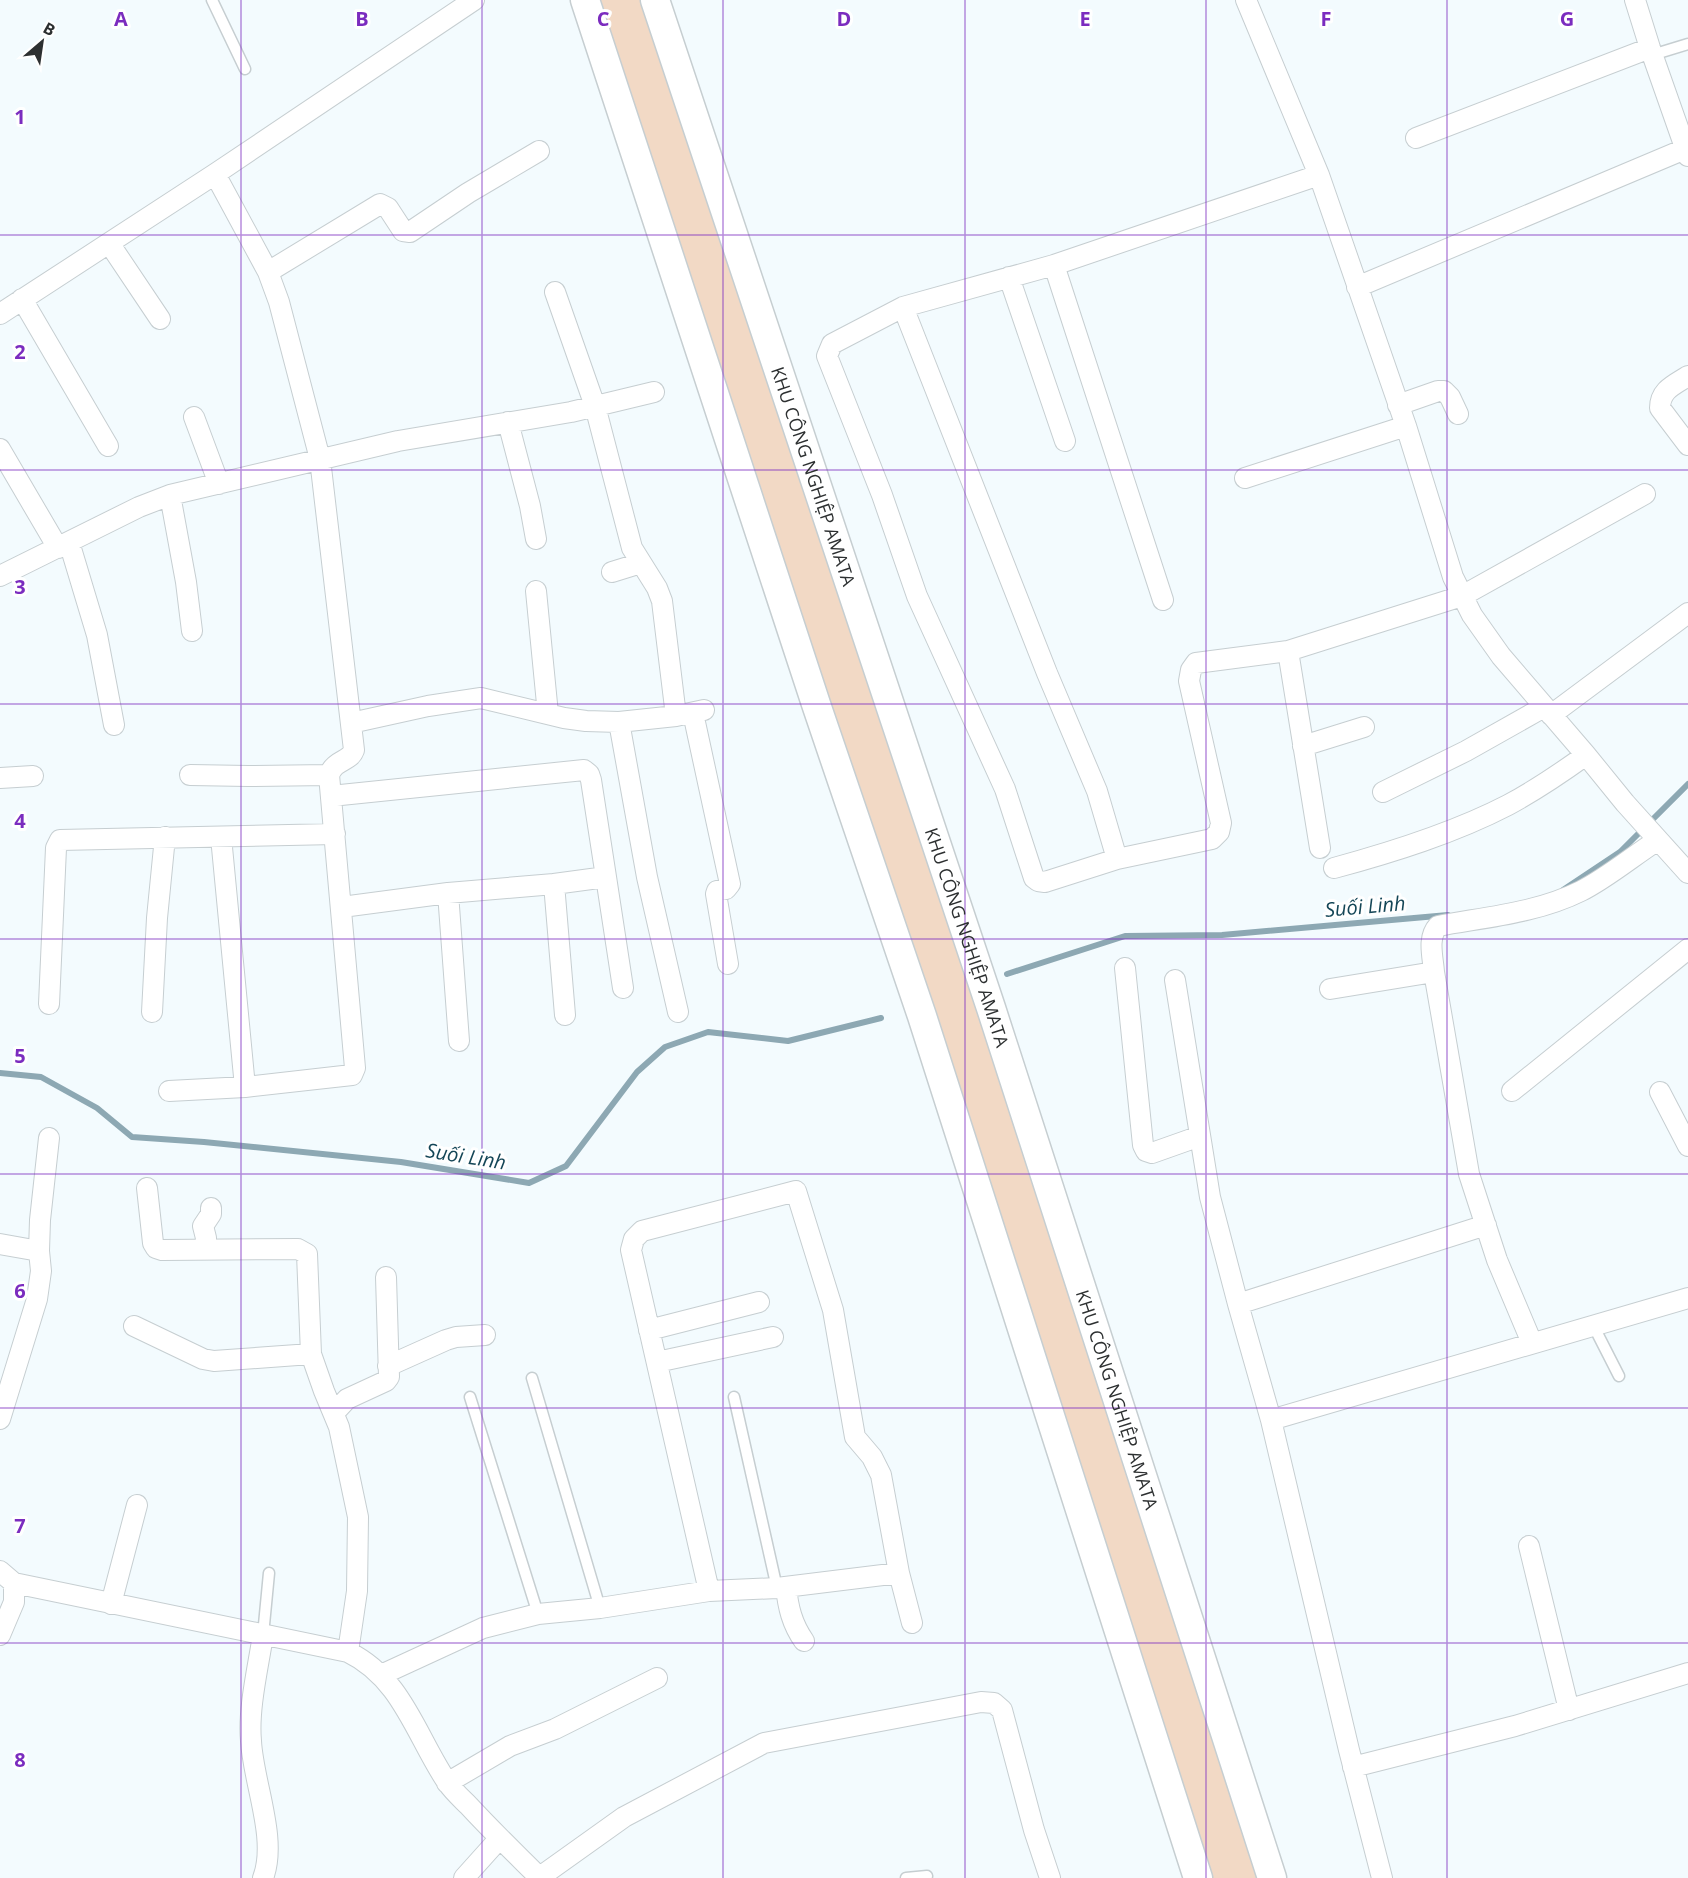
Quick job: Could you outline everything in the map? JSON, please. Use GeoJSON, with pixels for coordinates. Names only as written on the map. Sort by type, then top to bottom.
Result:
{"type":"FeatureCollection","features":[{"type":"Feature","properties":{"kind":"street"},"geometry":{"type":"LineString","coordinates":[[0,314],[215,174],[474,0]]}},
{"type":"Feature","properties":{"kind":"street"},"geometry":{"type":"LineString","coordinates":[[585,0],[816,704],[922,1016],[1198,1878]]}},
{"type":"Feature","properties":{"kind":"street","name":"KHU CÔNG NGHIỆP AMATA"},"geometry":{"type":"LineString","coordinates":[[655,0],[991,1008],[1272,1878]]}},
{"type":"Feature","properties":{"kind":"street"},"geometry":{"type":"LineString","coordinates":[[1246,0],[1318,175],[1406,426],[1453,577],[1462,596],[1472,615],[1501,656],[1625,803],[1688,873]]}},
{"type":"Feature","properties":{"kind":"street"},"geometry":{"type":"LineString","coordinates":[[1357,287],[1687,152],[1635,0]]}},
{"type":"Feature","properties":{"kind":"street"},"geometry":{"type":"LineString","coordinates":[[1416,138],[1651,52]]}},
{"type":"Feature","properties":{"kind":"street"},"geometry":{"type":"LineString","coordinates":[[268,272],[380,204],[388,208],[403,231],[410,232],[468,193],[539,151]]}},
{"type":"Feature","properties":{"kind":"street"},"geometry":{"type":"LineString","coordinates":[[170,1090],[245,1087],[352,1075],[355,1072],[329,775],[338,762],[352,756],[354,750],[320,459],[279,303],[268,272],[215,174]]}},
{"type":"Feature","properties":{"kind":"street"},"geometry":{"type":"LineString","coordinates":[[1318,175],[1054,265],[903,307],[832,344],[827,356],[882,495],[917,596],[1005,789],[1034,878],[1045,882],[1117,859],[1212,839],[1219,832],[1221,823],[1189,681],[1191,670],[1196,663],[1288,651],[1462,596],[1645,494]]}},
{"type":"Feature","properties":{"kind":"street"},"geometry":{"type":"LineString","coordinates":[[109,243],[160,319]]}},
{"type":"Feature","properties":{"kind":"street"},"geometry":{"type":"LineString","coordinates":[[1054,265],[1163,600]]}},
{"type":"Feature","properties":{"kind":"street"},"geometry":{"type":"LineString","coordinates":[[1009,278],[1065,441]]}},
{"type":"Feature","properties":{"kind":"street"},"geometry":{"type":"LineString","coordinates":[[555,292],[595,406],[632,548],[657,588],[662,601],[691,713],[730,884],[726,890],[717,891],[716,894],[728,964]]}},
{"type":"Feature","properties":{"kind":"street"},"geometry":{"type":"LineString","coordinates":[[22,299],[108,446]]}},
{"type":"Feature","properties":{"kind":"street"},"geometry":{"type":"LineString","coordinates":[[903,307],[1047,673],[1097,791],[1117,859]]}},
{"type":"Feature","properties":{"kind":"street"},"geometry":{"type":"LineString","coordinates":[[1688,376],[1664,391],[1660,400],[1660,408],[1688,445]]}},
{"type":"Feature","properties":{"kind":"street"},"geometry":{"type":"LineString","coordinates":[[1398,405],[1444,391],[1450,397],[1458,414]]}},
{"type":"Feature","properties":{"kind":"street"},"geometry":{"type":"LineString","coordinates":[[0,576],[139,507],[170,495],[398,441],[503,424],[654,392]]}},
{"type":"Feature","properties":{"kind":"street"},"geometry":{"type":"LineString","coordinates":[[194,417],[219,484]]}},
{"type":"Feature","properties":{"kind":"street"},"geometry":{"type":"LineString","coordinates":[[503,424],[508,474]]}},
{"type":"Feature","properties":{"kind":"street"},"geometry":{"type":"LineString","coordinates":[[503,424],[530,507],[536,539]]}},
{"type":"Feature","properties":{"kind":"street"},"geometry":{"type":"LineString","coordinates":[[1245,478],[1406,426]]}},
{"type":"Feature","properties":{"kind":"street"},"geometry":{"type":"LineString","coordinates":[[0,449],[63,545],[97,635],[114,725]]}},
{"type":"Feature","properties":{"kind":"street"},"geometry":{"type":"LineString","coordinates":[[170,495],[186,582],[192,631]]}},
{"type":"Feature","properties":{"kind":"street"},"geometry":{"type":"LineString","coordinates":[[612,572],[641,563]]}},
{"type":"Feature","properties":{"kind":"street"},"geometry":{"type":"LineString","coordinates":[[536,591],[548,714]]}},
{"type":"Feature","properties":{"kind":"street"},"geometry":{"type":"LineString","coordinates":[[1383,792],[1548,711],[1688,613]]}},
{"type":"Feature","properties":{"kind":"street"},"geometry":{"type":"LineString","coordinates":[[1288,651],[1320,848]]}},
{"type":"Feature","properties":{"kind":"street"},"geometry":{"type":"LineString","coordinates":[[351,723],[429,706],[481,699],[586,721],[619,722],[691,713]]}},
{"type":"Feature","properties":{"kind":"street"},"geometry":{"type":"LineString","coordinates":[[619,722],[647,877],[678,1012]]}},
{"type":"Feature","properties":{"kind":"street"},"geometry":{"type":"LineString","coordinates":[[1303,746],[1364,727]]}},
{"type":"Feature","properties":{"kind":"street"},"geometry":{"type":"LineString","coordinates":[[1334,868],[1381,855],[1477,820],[1549,782],[1586,755]]}},
{"type":"Feature","properties":{"kind":"street"},"geometry":{"type":"LineString","coordinates":[[331,796],[584,770],[589,774],[591,780],[623,988]]}},
{"type":"Feature","properties":{"kind":"street"},"geometry":{"type":"LineString","coordinates":[[190,775],[329,775]]}},
{"type":"Feature","properties":{"kind":"street"},"geometry":{"type":"LineString","coordinates":[[0,777],[33,776]]}},
{"type":"Feature","properties":{"kind":"street"},"geometry":{"type":"LineString","coordinates":[[50,1004],[57,843],[60,840],[335,834]]}},
{"type":"Feature","properties":{"kind":"street"},"geometry":{"type":"LineString","coordinates":[[152,1012],[165,837]]}},
{"type":"Feature","properties":{"kind":"street"},"geometry":{"type":"LineString","coordinates":[[221,837],[245,1087]]}},
{"type":"Feature","properties":{"kind":"street"},"geometry":{"type":"LineString","coordinates":[[1532,1343],[1497,1260],[1469,1174],[1434,972],[1431,938],[1438,926],[1558,902],[1583,891],[1658,840]]}},
{"type":"Feature","properties":{"kind":"street"},"geometry":{"type":"LineString","coordinates":[[342,906],[606,877]]}},
{"type":"Feature","properties":{"kind":"street"},"geometry":{"type":"LineString","coordinates":[[554,884],[565,1016]]}},
{"type":"Feature","properties":{"kind":"street"},"geometry":{"type":"LineString","coordinates":[[448,893],[459,1041]]}},
{"type":"Feature","properties":{"kind":"street"},"geometry":{"type":"LineString","coordinates":[[1512,1091],[1688,949]]}},
{"type":"Feature","properties":{"kind":"street"},"geometry":{"type":"LineString","coordinates":[[1125,968],[1143,1145],[1146,1151],[1152,1153],[1200,1136]]}},
{"type":"Feature","properties":{"kind":"street"},"geometry":{"type":"LineString","coordinates":[[1330,989],[1434,972]]}},
{"type":"Feature","properties":{"kind":"street"},"geometry":{"type":"LineString","coordinates":[[1175,980],[1210,1197],[1271,1420],[1353,1767],[1382,1878]]}},
{"type":"Feature","properties":{"kind":"street"},"geometry":{"type":"LineString","coordinates":[[1660,1092],[1688,1146]]}},
{"type":"Feature","properties":{"kind":"street"},"geometry":{"type":"LineString","coordinates":[[0,1419],[37,1299],[41,1271],[40,1220],[49,1138]]}},
{"type":"Feature","properties":{"kind":"street"},"geometry":{"type":"LineString","coordinates":[[147,1188],[153,1243],[156,1248],[162,1250],[303,1250],[307,1254],[311,1354],[339,1427],[358,1517],[357,1590],[348,1652]]}},
{"type":"Feature","properties":{"kind":"street"},"geometry":{"type":"LineString","coordinates":[[709,1591],[631,1250],[633,1239],[642,1231],[796,1191],[833,1310],[855,1437],[872,1457],[881,1475],[899,1573],[912,1623]]}},
{"type":"Feature","properties":{"kind":"street"},"geometry":{"type":"LineString","coordinates":[[205,1250],[206,1238],[202,1226],[211,1214],[211,1208]]}},
{"type":"Feature","properties":{"kind":"street"},"geometry":{"type":"LineString","coordinates":[[1238,1305],[1486,1225]]}},
{"type":"Feature","properties":{"kind":"street"},"geometry":{"type":"LineString","coordinates":[[0,1244],[39,1251]]}},
{"type":"Feature","properties":{"kind":"street"},"geometry":{"type":"LineString","coordinates":[[334,1413],[346,1400],[386,1382],[389,1377],[386,1277]]}},
{"type":"Feature","properties":{"kind":"street"},"geometry":{"type":"LineString","coordinates":[[1271,1420],[1688,1298]]}},
{"type":"Feature","properties":{"kind":"street"},"geometry":{"type":"LineString","coordinates":[[649,1330],[759,1302]]}},
{"type":"Feature","properties":{"kind":"street"},"geometry":{"type":"LineString","coordinates":[[134,1326],[203,1359],[214,1361],[311,1354]]}},
{"type":"Feature","properties":{"kind":"street"},"geometry":{"type":"LineString","coordinates":[[388,1366],[446,1340],[485,1335]]}},
{"type":"Feature","properties":{"kind":"street"},"geometry":{"type":"LineString","coordinates":[[657,1362],[773,1337]]}},
{"type":"Feature","properties":{"kind":"street"},"geometry":{"type":"LineString","coordinates":[[111,1604],[137,1505]]}},
{"type":"Feature","properties":{"kind":"street"},"geometry":{"type":"LineString","coordinates":[[1529,1546],[1569,1710]]}},
{"type":"Feature","properties":{"kind":"street"},"geometry":{"type":"LineString","coordinates":[[381,1675],[483,1628],[538,1614],[600,1608],[709,1591],[781,1588],[899,1573]]}},
{"type":"Feature","properties":{"kind":"street"},"geometry":{"type":"LineString","coordinates":[[7,1577],[111,1604],[348,1652],[362,1659],[381,1675],[401,1700],[447,1783],[499,1839],[540,1878],[624,1817],[764,1743],[981,1702],[994,1703],[1002,1710],[1034,1830],[1050,1878]]}},
{"type":"Feature","properties":{"kind":"street"},"geometry":{"type":"LineString","coordinates":[[0,1635],[14,1602],[7,1577]]}},
{"type":"Feature","properties":{"kind":"street"},"geometry":{"type":"LineString","coordinates":[[781,1588],[797,1631],[804,1641]]}},
{"type":"Feature","properties":{"kind":"street"},"geometry":{"type":"LineString","coordinates":[[263,1635],[250,1740],[268,1848],[267,1868],[263,1878]]}},
{"type":"Feature","properties":{"kind":"street"},"geometry":{"type":"LineString","coordinates":[[1353,1767],[1569,1710],[1688,1673]]}},
{"type":"Feature","properties":{"kind":"street"},"geometry":{"type":"LineString","coordinates":[[447,1783],[510,1746],[555,1729],[657,1678]]}},
{"type":"Feature","properties":{"kind":"street"},"geometry":{"type":"LineString","coordinates":[[464,1878],[499,1839]]}},
{"type":"Feature","properties":{"kind":"lane"},"geometry":{"type":"LineString","coordinates":[[212,0],[244,69]]}},
{"type":"Feature","properties":{"kind":"lane"},"geometry":{"type":"LineString","coordinates":[[1651,52],[1688,44]]}},
{"type":"Feature","properties":{"kind":"lane"},"geometry":{"type":"LineString","coordinates":[[1593,1325],[1619,1376]]}},
{"type":"Feature","properties":{"kind":"lane"},"geometry":{"type":"LineString","coordinates":[[532,1378],[600,1608]]}},
{"type":"Feature","properties":{"kind":"lane"},"geometry":{"type":"LineString","coordinates":[[470,1397],[538,1614]]}},
{"type":"Feature","properties":{"kind":"lane"},"geometry":{"type":"LineString","coordinates":[[734,1397],[781,1588]]}},
{"type":"Feature","properties":{"kind":"lane"},"geometry":{"type":"LineString","coordinates":[[263,1635],[269,1573]]}},
{"type":"Feature","properties":{"kind":"lane"},"geometry":{"type":"LineString","coordinates":[[906,1878],[927,1876]]}},
{"type":"Feature","properties":{"kind":"shaded area"},"geometry":{"type":"Polygon","coordinates":[[[597,0],[644,0],[969,978],[1260,1878],[1210,1878],[597,0]]]}},
{"type":"Feature","properties":{"kind":"waterway","name":"Suối Linh"},"geometry":{"type":"LineString","coordinates":[[1563,890],[1620,852],[1688,784]]}},
{"type":"Feature","properties":{"kind":"waterway","name":"Suối Linh"},"geometry":{"type":"LineString","coordinates":[[1007,974],[1125,936],[1222,935],[1448,915]]}},
{"type":"Feature","properties":{"kind":"waterway","name":"Suối Linh"},"geometry":{"type":"LineString","coordinates":[[0,1073],[41,1077],[97,1108],[132,1137],[401,1162],[529,1183],[566,1166],[637,1072],[665,1047],[708,1032],[788,1041],[881,1018]]}}]}
